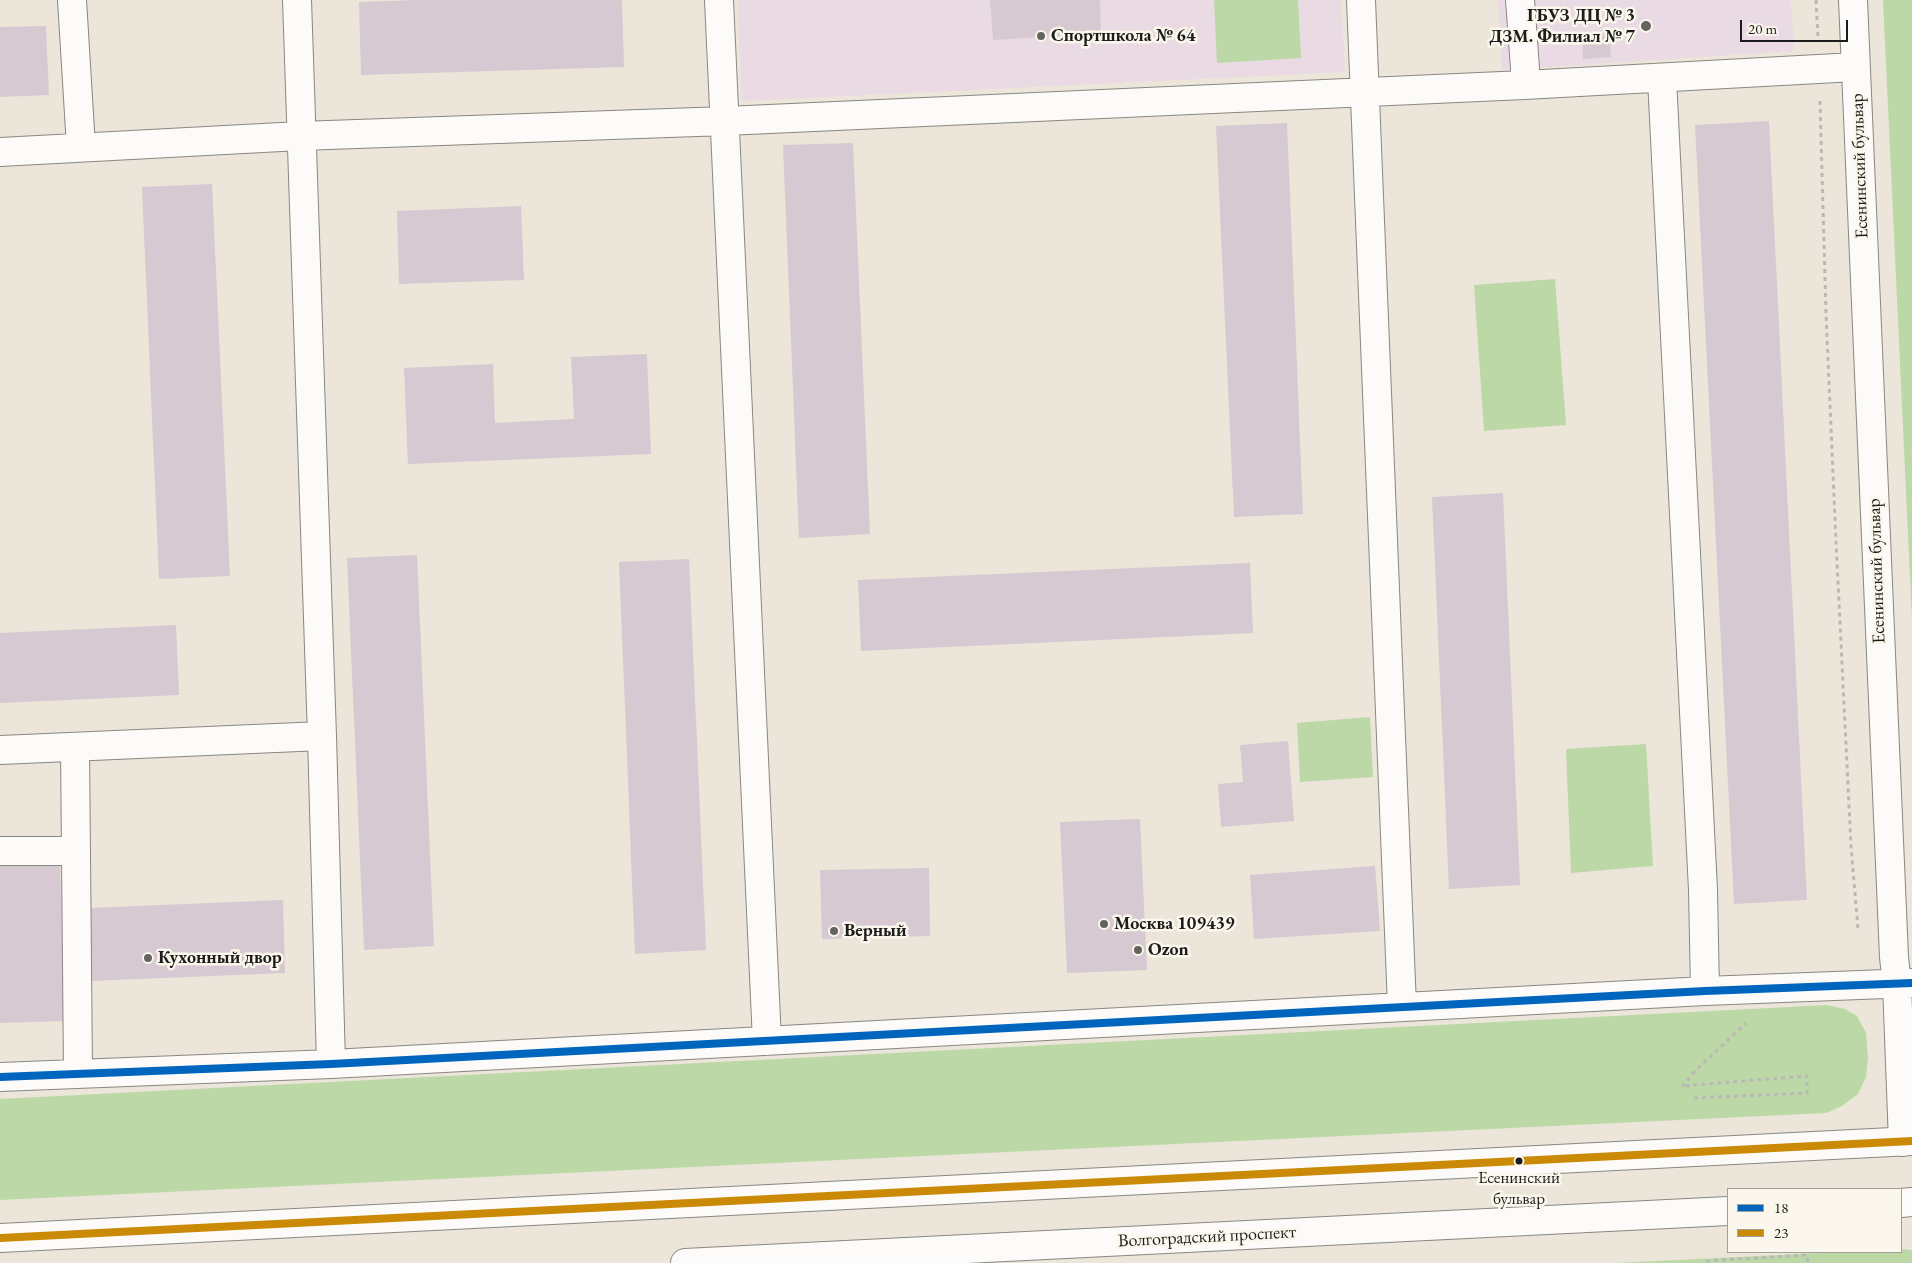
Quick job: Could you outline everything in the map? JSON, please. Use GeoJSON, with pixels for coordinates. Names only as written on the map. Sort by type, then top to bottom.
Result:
{"type":"FeatureCollection","features":[{"type":"Feature","properties":{"kind":"street"},"geometry":{"type":"LineString","coordinates":[[72,0],[81,148]]}},
{"type":"Feature","properties":{"kind":"street"},"geometry":{"type":"LineString","coordinates":[[297,0],[331,1064]]}},
{"type":"Feature","properties":{"kind":"street"},"geometry":{"type":"LineString","coordinates":[[719,0],[767,1041]]}},
{"type":"Feature","properties":{"kind":"street"},"geometry":{"type":"LineString","coordinates":[[1361,0],[1402,1006]]}},
{"type":"Feature","properties":{"kind":"street"},"geometry":{"type":"LineString","coordinates":[[1520,0],[1526,68],[1524,85]]}},
{"type":"Feature","properties":{"kind":"street","name":"Есенинский бульвар"},"geometry":{"type":"LineString","coordinates":[[1853,0],[1894,957],[1905,984],[1907,1142]]}},
{"type":"Feature","properties":{"kind":"street"},"geometry":{"type":"LineString","coordinates":[[0,152],[300,136],[725,121],[1662,79],[1856,67]]}},
{"type":"Feature","properties":{"kind":"street"},"geometry":{"type":"LineString","coordinates":[[1662,79],[1703,890],[1704,991]]}},
{"type":"Feature","properties":{"kind":"street"},"geometry":{"type":"LineString","coordinates":[[0,750],[322,736]]}},
{"type":"Feature","properties":{"kind":"street"},"geometry":{"type":"LineString","coordinates":[[75,747],[78,1073]]}},
{"type":"Feature","properties":{"kind":"street"},"geometry":{"type":"LineString","coordinates":[[0,851],[76,851]]}},
{"type":"Feature","properties":{"kind":"street"},"geometry":{"type":"LineString","coordinates":[[0,1077],[331,1064],[1402,1006],[1784,987],[1905,984]]}},
{"type":"Feature","properties":{"kind":"street"},"geometry":{"type":"LineString","coordinates":[[0,1238],[1907,1142]]}},
{"type":"Feature","properties":{"kind":"street","name":"Волгоградский проспект"},"geometry":{"type":"LineString","coordinates":[[685,1263],[1727,1211]]}},
{"type":"Feature","properties":{"kind":"path"},"geometry":{"type":"LineString","coordinates":[[1816,0],[1820,69],[1826,314],[1851,846],[1858,938]]}},
{"type":"Feature","properties":{"kind":"path"},"geometry":{"type":"LineString","coordinates":[[1694,1098],[1808,1093],[1807,1076],[1682,1087],[1695,1071],[1784,987]]}},
{"type":"Feature","properties":{"kind":"path"},"geometry":{"type":"LineString","coordinates":[[1706,1261],[1807,1256],[1808,1263]]}},
{"type":"Feature","properties":{"kind":"shaded area","name":"Спортшкола № 64"},"geometry":{"type":"Polygon","coordinates":[[[737,0],[1341,0],[1345,72],[742,101],[737,0]]]}},
{"type":"Feature","properties":{"kind":"shaded area","name":"ГБУЗ ДЦ № 3 ДЗМ. Филиал № 7"},"geometry":{"type":"Polygon","coordinates":[[[1498,0],[1791,0],[1794,51],[1502,70],[1498,0]]]}},
{"type":"Feature","properties":{"kind":"green space"},"geometry":{"type":"Polygon","coordinates":[[[1214,0],[1298,0],[1301,58],[1217,63],[1214,0]]]}},
{"type":"Feature","properties":{"kind":"green space"},"geometry":{"type":"Polygon","coordinates":[[[1883,0],[1912,0],[1912,620],[1883,0]]]}},
{"type":"Feature","properties":{"kind":"green space"},"geometry":{"type":"Polygon","coordinates":[[[1555,279],[1566,425],[1484,431],[1474,285],[1555,279]]]}},
{"type":"Feature","properties":{"kind":"green space"},"geometry":{"type":"Polygon","coordinates":[[[1370,717],[1373,777],[1300,782],[1297,723],[1370,717]]]}},
{"type":"Feature","properties":{"kind":"green space"},"geometry":{"type":"Polygon","coordinates":[[[1646,744],[1653,866],[1571,873],[1566,749],[1646,744]]]}},
{"type":"Feature","properties":{"kind":"green space"},"geometry":{"type":"Polygon","coordinates":[[[1827,1005],[1845,1009],[1857,1016],[1866,1033],[1868,1058],[1866,1077],[1858,1094],[1842,1106],[1826,1113],[0,1200],[0,1099],[1827,1005]]]}},
{"type":"Feature","properties":{"kind":"green space"},"geometry":{"type":"Polygon","coordinates":[[[1902,1249],[1912,1250],[1912,1263],[1616,1263],[1820,1253],[1902,1253],[1902,1249]]]}},
{"type":"Feature","properties":{"kind":"building"},"geometry":{"type":"Polygon","coordinates":[[[417,0],[622,0],[624,67],[361,75],[359,2],[417,0]]]}},
{"type":"Feature","properties":{"kind":"building"},"geometry":{"type":"Polygon","coordinates":[[[990,0],[1100,0],[1101,33],[993,40],[990,0]]]}},
{"type":"Feature","properties":{"kind":"building"},"geometry":{"type":"Polygon","coordinates":[[[46,26],[49,95],[0,97],[0,27],[46,26]]]}},
{"type":"Feature","properties":{"kind":"building"},"geometry":{"type":"Polygon","coordinates":[[[1609,33],[1611,57],[1583,59],[1582,34],[1609,33]]]}},
{"type":"Feature","properties":{"kind":"building"},"geometry":{"type":"Polygon","coordinates":[[[1769,121],[1807,900],[1734,904],[1695,125],[1769,121]]]}},
{"type":"Feature","properties":{"kind":"building"},"geometry":{"type":"Polygon","coordinates":[[[1287,123],[1303,514],[1234,517],[1216,126],[1287,123]]]}},
{"type":"Feature","properties":{"kind":"building"},"geometry":{"type":"Polygon","coordinates":[[[853,143],[870,534],[799,538],[783,145],[853,143]]]}},
{"type":"Feature","properties":{"kind":"building"},"geometry":{"type":"Polygon","coordinates":[[[212,184],[230,576],[159,579],[142,187],[212,184]]]}},
{"type":"Feature","properties":{"kind":"building"},"geometry":{"type":"Polygon","coordinates":[[[521,206],[524,280],[399,284],[397,211],[521,206]]]}},
{"type":"Feature","properties":{"kind":"building"},"geometry":{"type":"Polygon","coordinates":[[[647,354],[651,454],[408,464],[404,368],[493,364],[495,423],[574,419],[571,357],[647,354]]]}},
{"type":"Feature","properties":{"kind":"building"},"geometry":{"type":"Polygon","coordinates":[[[1503,493],[1520,885],[1449,889],[1432,497],[1503,493]]]}},
{"type":"Feature","properties":{"kind":"building"},"geometry":{"type":"Polygon","coordinates":[[[417,555],[434,946],[364,950],[347,558],[417,555]]]}},
{"type":"Feature","properties":{"kind":"building"},"geometry":{"type":"Polygon","coordinates":[[[689,559],[706,950],[635,954],[619,562],[689,559]]]}},
{"type":"Feature","properties":{"kind":"building"},"geometry":{"type":"Polygon","coordinates":[[[1250,563],[1253,633],[861,651],[858,580],[1250,563]]]}},
{"type":"Feature","properties":{"kind":"building"},"geometry":{"type":"Polygon","coordinates":[[[176,625],[179,695],[0,703],[0,633],[176,625]]]}},
{"type":"Feature","properties":{"kind":"building"},"geometry":{"type":"Polygon","coordinates":[[[1288,741],[1294,821],[1221,827],[1218,784],[1243,782],[1240,745],[1288,741]]]}},
{"type":"Feature","properties":{"kind":"building"},"geometry":{"type":"Polygon","coordinates":[[[1140,819],[1147,970],[1067,973],[1060,822],[1140,819]]]}},
{"type":"Feature","properties":{"kind":"building"},"geometry":{"type":"Polygon","coordinates":[[[60,864],[65,1021],[0,1023],[0,866],[60,864]]]}},
{"type":"Feature","properties":{"kind":"building"},"geometry":{"type":"Polygon","coordinates":[[[1375,866],[1380,931],[1254,939],[1250,875],[1375,866]]]}},
{"type":"Feature","properties":{"kind":"building"},"geometry":{"type":"Polygon","coordinates":[[[929,868],[930,936],[822,939],[820,870],[929,868]]]}},
{"type":"Feature","properties":{"kind":"building"},"geometry":{"type":"Polygon","coordinates":[[[283,900],[285,973],[91,981],[88,908],[283,900]]]}},
{"type":"Feature","properties":{"kind":"transit line","name":"18"},"geometry":{"type":"LineString","coordinates":[[0,1077],[331,1064],[1705,991],[1912,983]]}},
{"type":"Feature","properties":{"kind":"transit line","name":"23"},"geometry":{"type":"LineString","coordinates":[[0,1238],[1912,1141]]}},
{"type":"Feature","properties":{"kind":"place","name":"ГБУЗ ДЦ № 3 ДЗМ. Филиал № 7"},"geometry":{"type":"Point","coordinates":[1646,26]}},
{"type":"Feature","properties":{"kind":"place","name":"Спортшкола № 64"},"geometry":{"type":"Point","coordinates":[1041,36]}},
{"type":"Feature","properties":{"kind":"place","name":"Москва 109439"},"geometry":{"type":"Point","coordinates":[1104,924]}},
{"type":"Feature","properties":{"kind":"place","name":"Верный"},"geometry":{"type":"Point","coordinates":[834,931]}},
{"type":"Feature","properties":{"kind":"place","name":"Ozon"},"geometry":{"type":"Point","coordinates":[1138,950]}},
{"type":"Feature","properties":{"kind":"place","name":"Кухонный двор"},"geometry":{"type":"Point","coordinates":[148,958]}},
{"type":"Feature","properties":{"kind":"place","name":"Есенинский бульвар"},"geometry":{"type":"Point","coordinates":[1519,1161]}}]}
